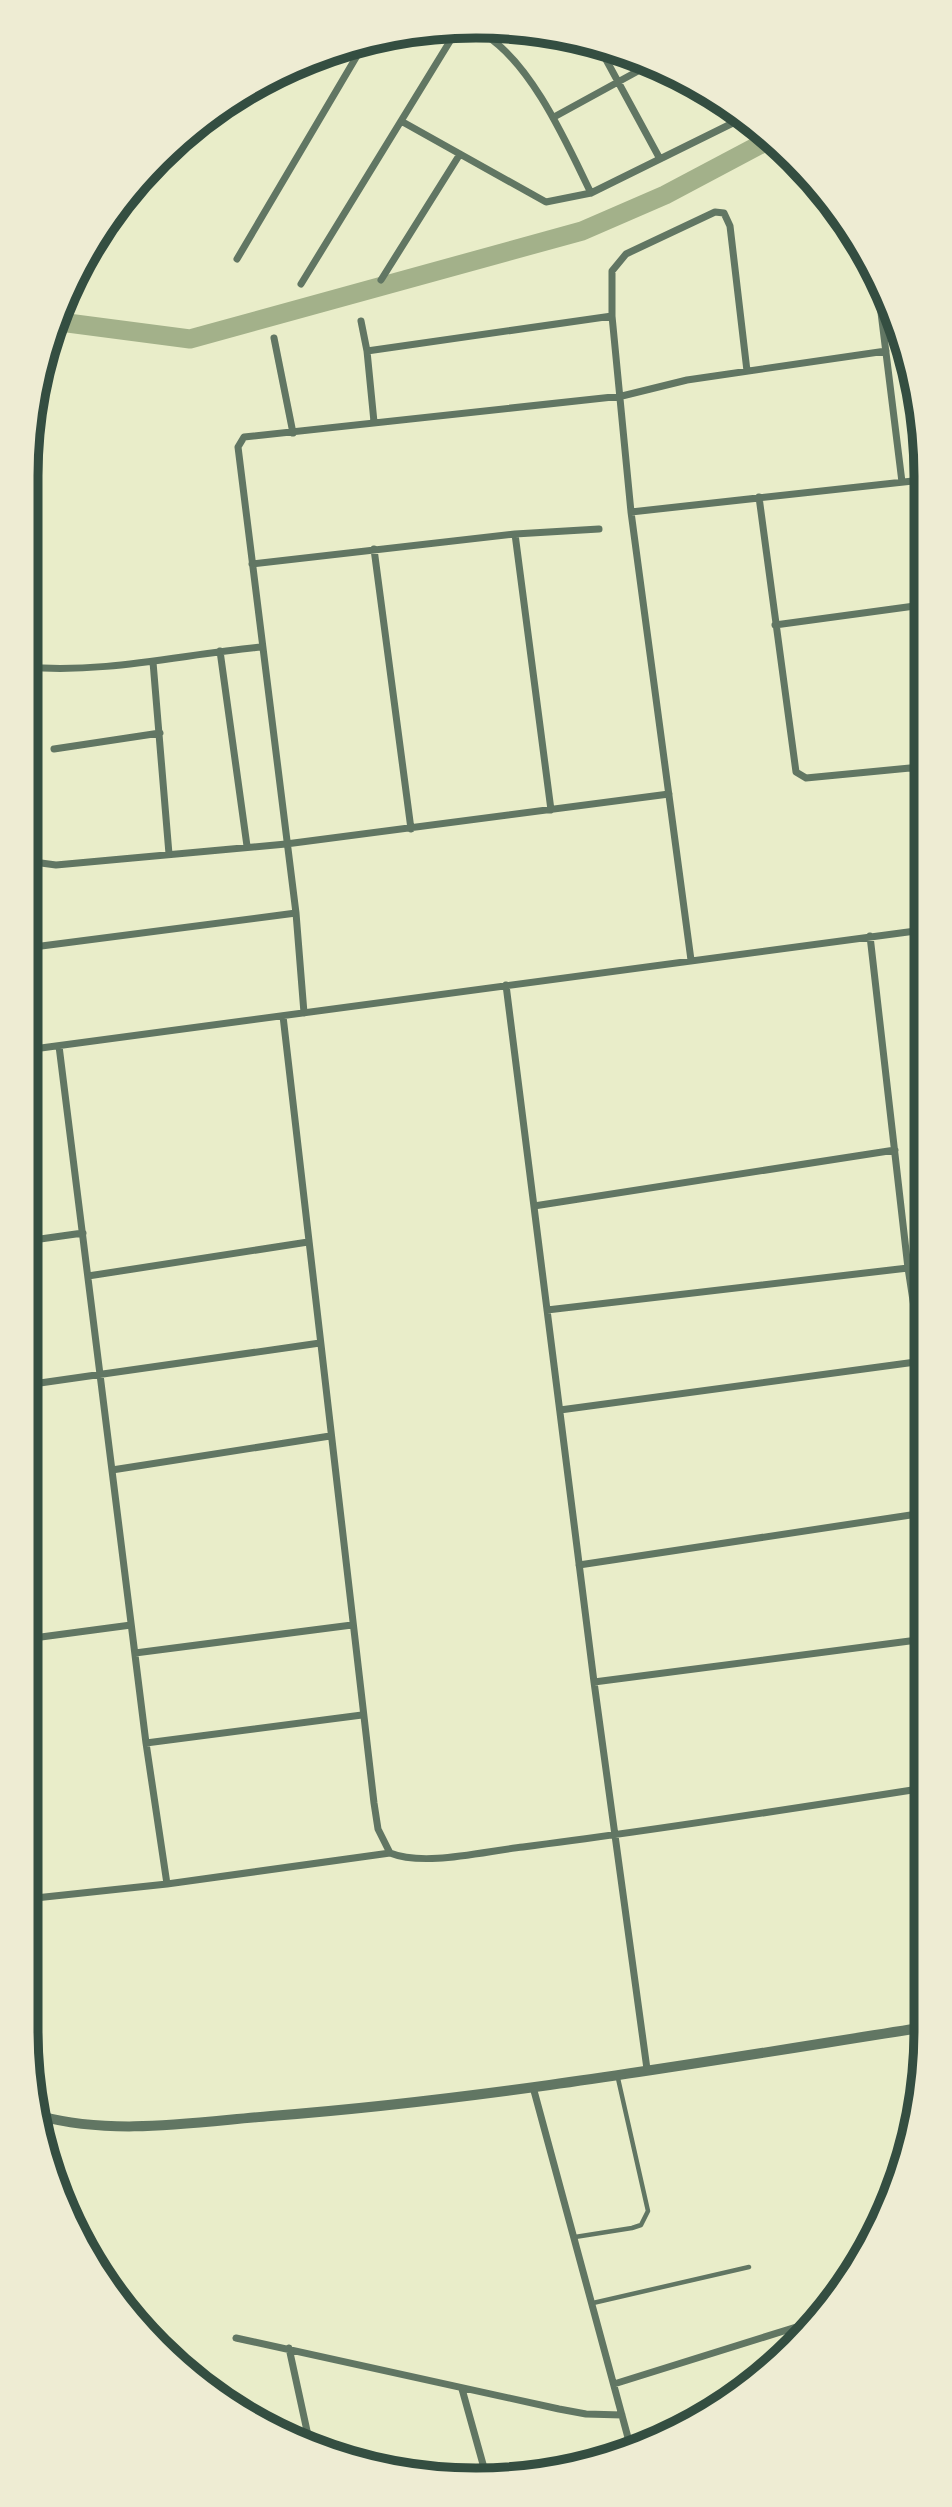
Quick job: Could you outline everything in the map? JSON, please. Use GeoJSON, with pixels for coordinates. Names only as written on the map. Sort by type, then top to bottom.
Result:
{"type":"FeatureCollection","features":[{"type":"Feature","properties":{"kind":"street"},"geometry":{"type":"LineString","coordinates":[[301,284],[451,39]]}},
{"type":"Feature","properties":{"kind":"street"},"geometry":{"type":"LineString","coordinates":[[492,39],[502,45],[554,117],[591,193]]}},
{"type":"Feature","properties":{"kind":"street"},"geometry":{"type":"LineString","coordinates":[[237,259],[358,55]]}},
{"type":"Feature","properties":{"kind":"street"},"geometry":{"type":"LineString","coordinates":[[605,58],[660,159]]}},
{"type":"Feature","properties":{"kind":"street"},"geometry":{"type":"LineString","coordinates":[[554,117],[638,70]]}},
{"type":"Feature","properties":{"kind":"street"},"geometry":{"type":"LineString","coordinates":[[401,121],[546,202],[591,193],[733,123]]}},
{"type":"Feature","properties":{"kind":"street"},"geometry":{"type":"LineString","coordinates":[[381,280],[460,154]]}},
{"type":"Feature","properties":{"kind":"street"},"geometry":{"type":"LineString","coordinates":[[691,960],[631,512],[622,396],[612,316],[612,271],[617,261],[715,212],[724,213],[730,226],[747,371]]}},
{"type":"Feature","properties":{"kind":"street"},"geometry":{"type":"LineString","coordinates":[[881,312],[902,482]]}},
{"type":"Feature","properties":{"kind":"street"},"geometry":{"type":"LineString","coordinates":[[367,351],[612,316]]}},
{"type":"Feature","properties":{"kind":"street"},"geometry":{"type":"LineString","coordinates":[[360,321],[367,351],[374,422]]}},
{"type":"Feature","properties":{"kind":"street"},"geometry":{"type":"LineString","coordinates":[[275,338],[293,433]]}},
{"type":"Feature","properties":{"kind":"street"},"geometry":{"type":"LineString","coordinates":[[304,1013],[296,913],[238,447],[244,437],[622,396],[687,380],[886,351]]}},
{"type":"Feature","properties":{"kind":"street"},"geometry":{"type":"LineString","coordinates":[[631,512],[914,481]]}},
{"type":"Feature","properties":{"kind":"street"},"geometry":{"type":"LineString","coordinates":[[760,497],[796,772],[806,779],[910,768],[914,770]]}},
{"type":"Feature","properties":{"kind":"street"},"geometry":{"type":"LineString","coordinates":[[252,564],[515,534],[599,529]]}},
{"type":"Feature","properties":{"kind":"street"},"geometry":{"type":"LineString","coordinates":[[515,534],[551,810]]}},
{"type":"Feature","properties":{"kind":"street"},"geometry":{"type":"LineString","coordinates":[[374,549],[411,829]]}},
{"type":"Feature","properties":{"kind":"street"},"geometry":{"type":"LineString","coordinates":[[775,625],[914,606]]}},
{"type":"Feature","properties":{"kind":"street"},"geometry":{"type":"LineString","coordinates":[[38,668],[153,662],[262,647]]}},
{"type":"Feature","properties":{"kind":"street"},"geometry":{"type":"LineString","coordinates":[[220,651],[247,846]]}},
{"type":"Feature","properties":{"kind":"street"},"geometry":{"type":"LineString","coordinates":[[153,662],[169,853]]}},
{"type":"Feature","properties":{"kind":"street"},"geometry":{"type":"LineString","coordinates":[[54,749],[160,733]]}},
{"type":"Feature","properties":{"kind":"street"},"geometry":{"type":"LineString","coordinates":[[38,863],[56,865],[247,846],[286,845],[669,794]]}},
{"type":"Feature","properties":{"kind":"street"},"geometry":{"type":"LineString","coordinates":[[38,946],[296,913]]}},
{"type":"Feature","properties":{"kind":"street"},"geometry":{"type":"LineString","coordinates":[[38,1049],[914,931]]}},
{"type":"Feature","properties":{"kind":"street"},"geometry":{"type":"LineString","coordinates":[[870,936],[914,1305]]}},
{"type":"Feature","properties":{"kind":"street"},"geometry":{"type":"LineString","coordinates":[[506,985],[594,1682],[647,2069]]}},
{"type":"Feature","properties":{"kind":"street"},"geometry":{"type":"LineString","coordinates":[[283,1016],[362,1715],[378,1829],[390,1853]]}},
{"type":"Feature","properties":{"kind":"street"},"geometry":{"type":"LineString","coordinates":[[59,1046],[146,1743],[167,1884]]}},
{"type":"Feature","properties":{"kind":"street"},"geometry":{"type":"LineString","coordinates":[[534,1206],[895,1150]]}},
{"type":"Feature","properties":{"kind":"street"},"geometry":{"type":"LineString","coordinates":[[38,1239],[83,1233]]}},
{"type":"Feature","properties":{"kind":"street"},"geometry":{"type":"LineString","coordinates":[[88,1276],[308,1242]]}},
{"type":"Feature","properties":{"kind":"street"},"geometry":{"type":"LineString","coordinates":[[547,1310],[908,1268]]}},
{"type":"Feature","properties":{"kind":"street"},"geometry":{"type":"LineString","coordinates":[[38,1383],[320,1343]]}},
{"type":"Feature","properties":{"kind":"street"},"geometry":{"type":"LineString","coordinates":[[560,1410],[914,1362]]}},
{"type":"Feature","properties":{"kind":"street"},"geometry":{"type":"LineString","coordinates":[[112,1470],[330,1436]]}},
{"type":"Feature","properties":{"kind":"street"},"geometry":{"type":"LineString","coordinates":[[579,1565],[914,1515]]}},
{"type":"Feature","properties":{"kind":"street"},"geometry":{"type":"LineString","coordinates":[[38,1637],[131,1625]]}},
{"type":"Feature","properties":{"kind":"street"},"geometry":{"type":"LineString","coordinates":[[135,1653],[352,1625]]}},
{"type":"Feature","properties":{"kind":"street"},"geometry":{"type":"LineString","coordinates":[[594,1682],[914,1640]]}},
{"type":"Feature","properties":{"kind":"street"},"geometry":{"type":"LineString","coordinates":[[146,1743],[362,1715]]}},
{"type":"Feature","properties":{"kind":"street"},"geometry":{"type":"LineString","coordinates":[[38,1898],[167,1884],[390,1853],[402,1858],[435,1858],[615,1835],[914,1790]]}},
{"type":"Feature","properties":{"kind":"street"},"geometry":{"type":"LineString","coordinates":[[47,2117],[109,2126],[147,2126],[322,2112],[533,2087],[914,2029]]}},
{"type":"Feature","properties":{"kind":"street"},"geometry":{"type":"LineString","coordinates":[[533,2087],[629,2440]]}},
{"type":"Feature","properties":{"kind":"street"},"geometry":{"type":"LineString","coordinates":[[614,2384],[798,2327]]}},
{"type":"Feature","properties":{"kind":"street"},"geometry":{"type":"LineString","coordinates":[[236,2338],[586,2414],[622,2415]]}},
{"type":"Feature","properties":{"kind":"street"},"geometry":{"type":"LineString","coordinates":[[289,2348],[308,2434]]}},
{"type":"Feature","properties":{"kind":"street"},"geometry":{"type":"LineString","coordinates":[[462,2389],[484,2468]]}},
{"type":"Feature","properties":{"kind":"lane"},"geometry":{"type":"LineString","coordinates":[[575,2237],[640,2225],[648,2211],[617,2074]]}},
{"type":"Feature","properties":{"kind":"lane"},"geometry":{"type":"LineString","coordinates":[[593,2303],[749,2267]]}},
{"type":"Feature","properties":{"kind":"waterway"},"geometry":{"type":"LineString","coordinates":[[67,323],[190,339],[582,231],[665,195],[761,144]]}}]}
